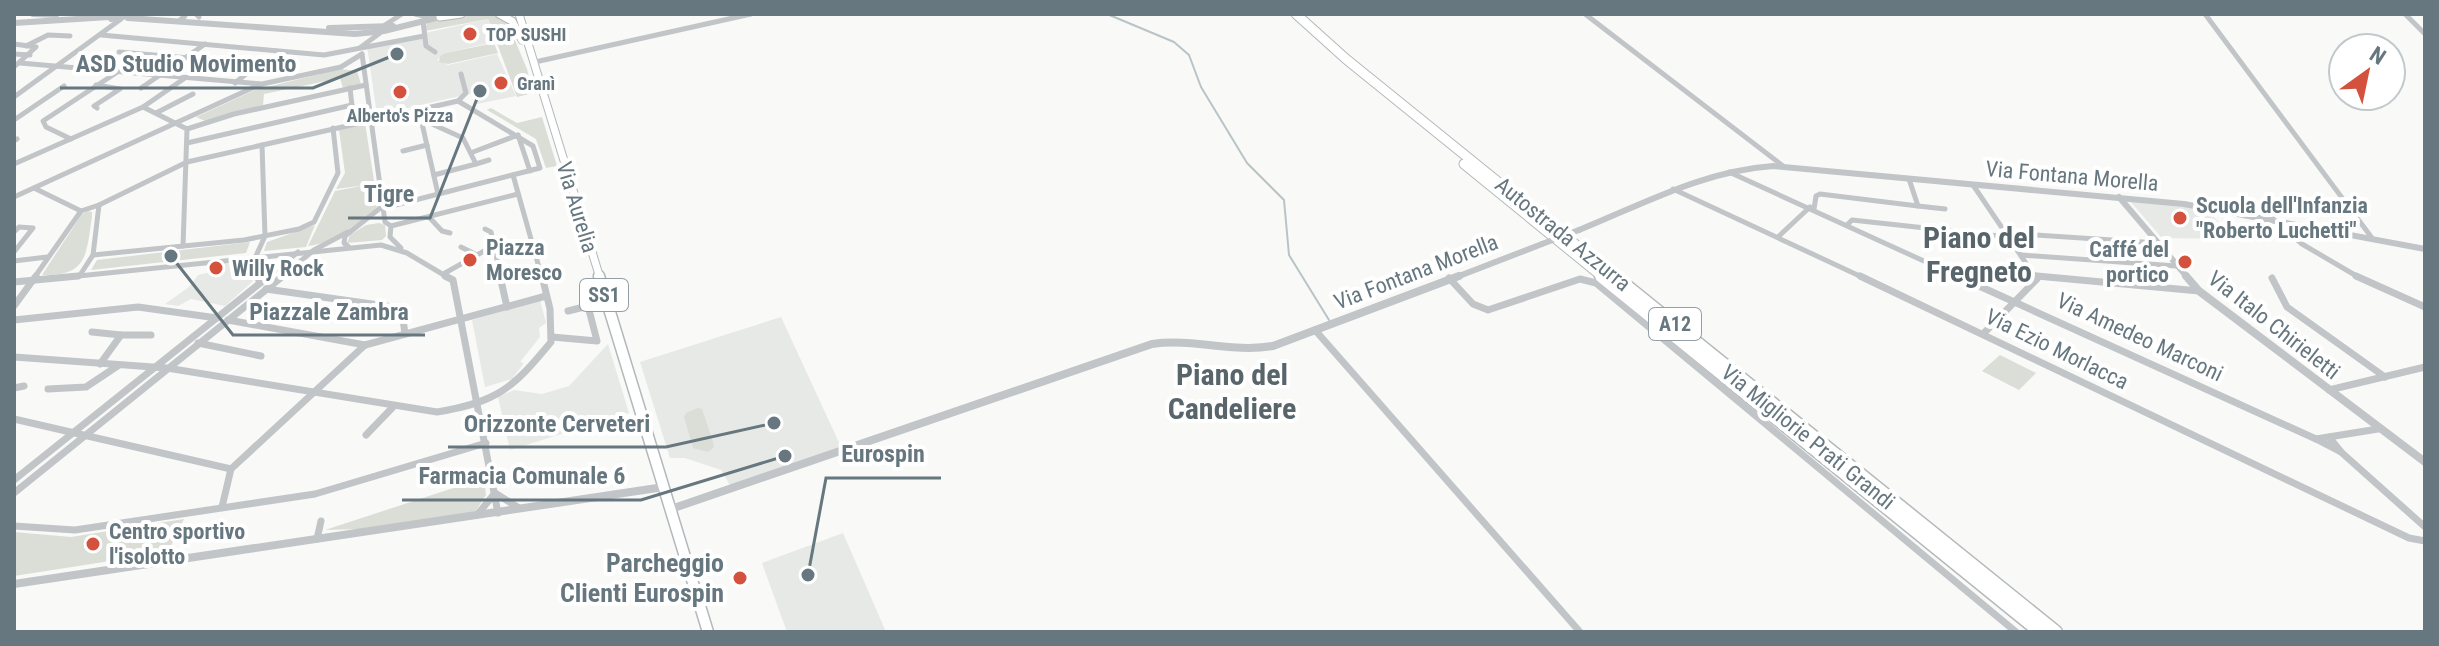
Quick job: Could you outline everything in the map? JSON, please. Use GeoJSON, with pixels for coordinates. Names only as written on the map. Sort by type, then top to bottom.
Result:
{"type":"FeatureCollection","features":[{"type":"Feature","properties":{"kind":"highway","name":"Autostrada Azzurra"},"geometry":{"type":"LineString","coordinates":[[1286,14],[1387,102],[2040,632]]}},
{"type":"Feature","properties":{"kind":"highway","name":"Autostrada Azzurra"},"geometry":{"type":"LineString","coordinates":[[1296,14],[1346,59],[2056,632]]}},
{"type":"Feature","properties":{"kind":"main road"},"geometry":{"type":"LineString","coordinates":[[438,18],[454,14]]}},
{"type":"Feature","properties":{"kind":"main road"},"geometry":{"type":"LineString","coordinates":[[438,18],[461,14]]}},
{"type":"Feature","properties":{"kind":"main road"},"geometry":{"type":"LineString","coordinates":[[499,14],[512,21],[522,40]]}},
{"type":"Feature","properties":{"kind":"main road","name":"Via Aurelia"},"geometry":{"type":"LineString","coordinates":[[517,14],[522,40],[545,103],[708,632]]}},
{"type":"Feature","properties":{"kind":"main road","name":"Via Aurelia"},"geometry":{"type":"LineString","coordinates":[[517,14],[535,62],[545,103]]}},
{"type":"Feature","properties":{"kind":"street"},"geometry":{"type":"LineString","coordinates":[[33,14],[198,16],[315,27],[384,29]]}},
{"type":"Feature","properties":{"kind":"street"},"geometry":{"type":"LineString","coordinates":[[14,23],[91,14]]}},
{"type":"Feature","properties":{"kind":"street"},"geometry":{"type":"LineString","coordinates":[[155,14],[350,34],[438,18]]}},
{"type":"Feature","properties":{"kind":"street"},"geometry":{"type":"LineString","coordinates":[[415,14],[438,18]]}},
{"type":"Feature","properties":{"kind":"street"},"geometry":{"type":"LineString","coordinates":[[535,62],[751,14]]}},
{"type":"Feature","properties":{"kind":"street"},"geometry":{"type":"LineString","coordinates":[[1585,14],[1783,166]]}},
{"type":"Feature","properties":{"kind":"street"},"geometry":{"type":"LineString","coordinates":[[2205,14],[2372,238]]}},
{"type":"Feature","properties":{"kind":"street"},"geometry":{"type":"LineString","coordinates":[[2405,14],[2425,34]]}},
{"type":"Feature","properties":{"kind":"street"},"geometry":{"type":"LineString","coordinates":[[375,27],[399,15]]}},
{"type":"Feature","properties":{"kind":"street"},"geometry":{"type":"LineString","coordinates":[[16,93],[129,17]]}},
{"type":"Feature","properties":{"kind":"street"},"geometry":{"type":"LineString","coordinates":[[108,35],[129,17]]}},
{"type":"Feature","properties":{"kind":"street"},"geometry":{"type":"LineString","coordinates":[[423,21],[427,47],[435,52]]}},
{"type":"Feature","properties":{"kind":"street"},"geometry":{"type":"LineString","coordinates":[[350,34],[360,28]]}},
{"type":"Feature","properties":{"kind":"street"},"geometry":{"type":"LineString","coordinates":[[341,67],[384,29]]}},
{"type":"Feature","properties":{"kind":"street"},"geometry":{"type":"LineString","coordinates":[[350,34],[361,50],[390,237],[407,253]]}},
{"type":"Feature","properties":{"kind":"street"},"geometry":{"type":"LineString","coordinates":[[26,46],[48,35],[70,36]]}},
{"type":"Feature","properties":{"kind":"street"},"geometry":{"type":"LineString","coordinates":[[101,35],[324,55],[424,36]]}},
{"type":"Feature","properties":{"kind":"street"},"geometry":{"type":"LineString","coordinates":[[14,44],[36,47],[17,65]]}},
{"type":"Feature","properties":{"kind":"street"},"geometry":{"type":"LineString","coordinates":[[185,58],[205,44]]}},
{"type":"Feature","properties":{"kind":"street"},"geometry":{"type":"LineString","coordinates":[[119,52],[258,64],[234,83]]}},
{"type":"Feature","properties":{"kind":"street"},"geometry":{"type":"LineString","coordinates":[[14,54],[30,55]]}},
{"type":"Feature","properties":{"kind":"street"},"geometry":{"type":"LineString","coordinates":[[324,55],[325,70]]}},
{"type":"Feature","properties":{"kind":"street"},"geometry":{"type":"LineString","coordinates":[[17,65],[57,65],[262,84]]}},
{"type":"Feature","properties":{"kind":"street"},"geometry":{"type":"LineString","coordinates":[[14,197],[262,84],[341,67],[364,71]]}},
{"type":"Feature","properties":{"kind":"street"},"geometry":{"type":"LineString","coordinates":[[71,139],[46,127],[43,121],[119,71]]}},
{"type":"Feature","properties":{"kind":"street"},"geometry":{"type":"LineString","coordinates":[[14,306],[81,211],[187,162],[458,101],[466,93],[461,74]]}},
{"type":"Feature","properties":{"kind":"street"},"geometry":{"type":"LineString","coordinates":[[141,88],[160,75]]}},
{"type":"Feature","properties":{"kind":"street"},"geometry":{"type":"LineString","coordinates":[[14,164],[143,107],[185,78]]}},
{"type":"Feature","properties":{"kind":"street"},"geometry":{"type":"LineString","coordinates":[[96,85],[120,89],[94,106],[97,108]]}},
{"type":"Feature","properties":{"kind":"street"},"geometry":{"type":"LineString","coordinates":[[143,107],[187,129],[245,111],[366,85]]}},
{"type":"Feature","properties":{"kind":"street"},"geometry":{"type":"LineString","coordinates":[[14,120],[20,119],[34,105],[64,86]]}},
{"type":"Feature","properties":{"kind":"street"},"geometry":{"type":"LineString","coordinates":[[350,88],[354,123]]}},
{"type":"Feature","properties":{"kind":"street"},"geometry":{"type":"LineString","coordinates":[[156,113],[193,94]]}},
{"type":"Feature","properties":{"kind":"street"},"geometry":{"type":"LineString","coordinates":[[14,493],[314,250],[358,226],[384,206],[540,168],[533,145],[458,101]]}},
{"type":"Feature","properties":{"kind":"street"},"geometry":{"type":"LineString","coordinates":[[187,143],[352,105]]}},
{"type":"Feature","properties":{"kind":"street"},"geometry":{"type":"LineString","coordinates":[[418,109],[438,194]]}},
{"type":"Feature","properties":{"kind":"street"},"geometry":{"type":"LineString","coordinates":[[421,119],[461,135],[470,142],[476,164]]}},
{"type":"Feature","properties":{"kind":"street"},"geometry":{"type":"LineString","coordinates":[[93,255],[265,236],[298,230],[314,222],[338,173],[333,128]]}},
{"type":"Feature","properties":{"kind":"street"},"geometry":{"type":"LineString","coordinates":[[183,246],[187,129]]}},
{"type":"Feature","properties":{"kind":"street"},"geometry":{"type":"LineString","coordinates":[[473,152],[518,135]]}},
{"type":"Feature","properties":{"kind":"street"},"geometry":{"type":"LineString","coordinates":[[518,135],[530,171]]}},
{"type":"Feature","properties":{"kind":"street"},"geometry":{"type":"LineString","coordinates":[[256,256],[265,236],[262,145]]}},
{"type":"Feature","properties":{"kind":"street"},"geometry":{"type":"LineString","coordinates":[[403,151],[427,145]]}},
{"type":"Feature","properties":{"kind":"street"},"geometry":{"type":"LineString","coordinates":[[434,175],[489,160]]}},
{"type":"Feature","properties":{"kind":"street","name":"Via Fontana Morella"},"geometry":{"type":"LineString","coordinates":[[671,509],[1152,344],[1190,340],[1254,350],[1579,230],[1673,189],[1751,167],[1783,166],[2200,206],[2425,249]]}},
{"type":"Feature","properties":{"kind":"street","name":"Via Amedeo Marconi"},"geometry":{"type":"LineString","coordinates":[[1729,172],[2018,301],[2341,452]]}},
{"type":"Feature","properties":{"kind":"street"},"geometry":{"type":"LineString","coordinates":[[14,357],[167,368],[438,413],[478,401],[514,385],[552,337],[546,296],[513,175]]}},
{"type":"Feature","properties":{"kind":"street"},"geometry":{"type":"LineString","coordinates":[[1909,179],[1918,206]]}},
{"type":"Feature","properties":{"kind":"street"},"geometry":{"type":"LineString","coordinates":[[1973,185],[2037,276],[2199,291]]}},
{"type":"Feature","properties":{"kind":"street"},"geometry":{"type":"LineString","coordinates":[[34,188],[81,211]]}},
{"type":"Feature","properties":{"kind":"street","name":"Via Ezio Morlacca"},"geometry":{"type":"LineString","coordinates":[[1673,189],[1984,333],[2409,538],[2425,541]]}},
{"type":"Feature","properties":{"kind":"street"},"geometry":{"type":"LineString","coordinates":[[358,226],[429,217],[518,194]]}},
{"type":"Feature","properties":{"kind":"street"},"geometry":{"type":"LineString","coordinates":[[1778,237],[1812,208],[1816,196],[1820,194],[1945,209]]}},
{"type":"Feature","properties":{"kind":"street","name":"Via Italo Chirieletti"},"geometry":{"type":"LineString","coordinates":[[2119,197],[2199,291],[2425,462]]}},
{"type":"Feature","properties":{"kind":"street"},"geometry":{"type":"LineString","coordinates":[[80,275],[93,255],[99,205]]}},
{"type":"Feature","properties":{"kind":"street"},"geometry":{"type":"LineString","coordinates":[[429,217],[444,232],[450,233]]}},
{"type":"Feature","properties":{"kind":"street"},"geometry":{"type":"LineString","coordinates":[[2273,219],[2304,245],[2401,298],[2425,307]]}},
{"type":"Feature","properties":{"kind":"street"},"geometry":{"type":"LineString","coordinates":[[1848,224],[1852,220],[2007,235],[2158,243]]}},
{"type":"Feature","properties":{"kind":"street"},"geometry":{"type":"LineString","coordinates":[[14,232],[19,227],[33,227],[14,252]]}},
{"type":"Feature","properties":{"kind":"street"},"geometry":{"type":"LineString","coordinates":[[485,229],[491,232],[507,307]]}},
{"type":"Feature","properties":{"kind":"street"},"geometry":{"type":"LineString","coordinates":[[348,232],[344,243],[350,247]]}},
{"type":"Feature","properties":{"kind":"street"},"geometry":{"type":"LineString","coordinates":[[372,246],[390,237]]}},
{"type":"Feature","properties":{"kind":"street"},"geometry":{"type":"LineString","coordinates":[[14,282],[350,247],[388,246],[407,253],[453,280],[463,318],[498,513]]}},
{"type":"Feature","properties":{"kind":"street"},"geometry":{"type":"LineString","coordinates":[[445,273],[493,246]]}},
{"type":"Feature","properties":{"kind":"street"},"geometry":{"type":"LineString","coordinates":[[461,247],[477,255]]}},
{"type":"Feature","properties":{"kind":"street"},"geometry":{"type":"LineString","coordinates":[[14,480],[298,252]]}},
{"type":"Feature","properties":{"kind":"street"},"geometry":{"type":"LineString","coordinates":[[2021,255],[2176,266]]}},
{"type":"Feature","properties":{"kind":"street"},"geometry":{"type":"LineString","coordinates":[[14,261],[47,257]]}},
{"type":"Feature","properties":{"kind":"street"},"geometry":{"type":"LineString","coordinates":[[238,258],[257,266],[259,283]]}},
{"type":"Feature","properties":{"kind":"street"},"geometry":{"type":"LineString","coordinates":[[1984,333],[2018,301],[2037,276]]}},
{"type":"Feature","properties":{"kind":"street","name":"Via Migliorie Prati Grandi"},"geometry":{"type":"LineString","coordinates":[[1449,278],[1473,304],[1486,310],[1580,279],[1596,283],[2016,632]]}},
{"type":"Feature","properties":{"kind":"street"},"geometry":{"type":"LineString","coordinates":[[2272,278],[2287,307],[2385,377]]}},
{"type":"Feature","properties":{"kind":"street"},"geometry":{"type":"LineString","coordinates":[[266,289],[393,307],[402,312],[405,334]]}},
{"type":"Feature","properties":{"kind":"street"},"geometry":{"type":"LineString","coordinates":[[14,320],[138,307],[227,319],[365,345],[546,296]]}},
{"type":"Feature","properties":{"kind":"street"},"geometry":{"type":"LineString","coordinates":[[552,337],[597,341],[588,306],[568,311]]}},
{"type":"Feature","properties":{"kind":"street"},"geometry":{"type":"LineString","coordinates":[[1315,330],[1580,632]]}},
{"type":"Feature","properties":{"kind":"street"},"geometry":{"type":"LineString","coordinates":[[92,332],[151,335]]}},
{"type":"Feature","properties":{"kind":"street"},"geometry":{"type":"LineString","coordinates":[[100,364],[121,335]]}},
{"type":"Feature","properties":{"kind":"street"},"geometry":{"type":"LineString","coordinates":[[198,343],[261,356]]}},
{"type":"Feature","properties":{"kind":"street"},"geometry":{"type":"LineString","coordinates":[[222,507],[231,469],[365,345]]}},
{"type":"Feature","properties":{"kind":"street"},"geometry":{"type":"LineString","coordinates":[[48,389],[73,392],[83,389],[119,365]]}},
{"type":"Feature","properties":{"kind":"street"},"geometry":{"type":"LineString","coordinates":[[2329,390],[2425,367]]}},
{"type":"Feature","properties":{"kind":"street"},"geometry":{"type":"LineString","coordinates":[[14,388],[24,386]]}},
{"type":"Feature","properties":{"kind":"street"},"geometry":{"type":"LineString","coordinates":[[366,435],[393,407]]}},
{"type":"Feature","properties":{"kind":"street"},"geometry":{"type":"LineString","coordinates":[[16,421],[231,469]]}},
{"type":"Feature","properties":{"kind":"street"},"geometry":{"type":"LineString","coordinates":[[2316,439],[2378,429]]}},
{"type":"Feature","properties":{"kind":"street"},"geometry":{"type":"LineString","coordinates":[[2329,437],[2341,452],[2425,527]]}},
{"type":"Feature","properties":{"kind":"street"},"geometry":{"type":"LineString","coordinates":[[14,526],[75,530],[315,494],[486,443]]}},
{"type":"Feature","properties":{"kind":"street"},"geometry":{"type":"LineString","coordinates":[[14,584],[664,487]]}},
{"type":"Feature","properties":{"kind":"street"},"geometry":{"type":"LineString","coordinates":[[495,493],[508,504],[522,509]]}},
{"type":"Feature","properties":{"kind":"street"},"geometry":{"type":"LineString","coordinates":[[477,516],[495,493]]}},
{"type":"Feature","properties":{"kind":"street"},"geometry":{"type":"LineString","coordinates":[[317,539],[321,521]]}},
{"type":"Feature","properties":{"kind":"shaded area"},"geometry":{"type":"Polygon","coordinates":[[[468,14],[492,14],[507,21],[527,69],[533,93],[517,97],[488,19],[425,31],[427,22],[468,14]]]}},
{"type":"Feature","properties":{"kind":"shaded area"},"geometry":{"type":"Polygon","coordinates":[[[488,19],[494,42],[446,53],[437,60],[448,65],[497,54],[516,96],[477,104],[473,93],[377,115],[367,46],[488,19]]]}},
{"type":"Feature","properties":{"kind":"shaded area"},"geometry":{"type":"Polygon","coordinates":[[[494,43],[498,53],[448,64],[439,62],[440,56],[446,53],[494,43]]]}},
{"type":"Feature","properties":{"kind":"shaded area"},"geometry":{"type":"Polygon","coordinates":[[[340,69],[357,71],[361,84],[343,88],[340,78],[264,94],[263,105],[205,121],[196,117],[255,90],[340,69]]]}},
{"type":"Feature","properties":{"kind":"shaded area"},"geometry":{"type":"Polygon","coordinates":[[[491,108],[517,123],[542,117],[557,166],[546,168],[536,139],[487,110],[491,108]]]}},
{"type":"Feature","properties":{"kind":"shaded area"},"geometry":{"type":"Polygon","coordinates":[[[365,123],[378,206],[337,237],[308,246],[335,191],[366,185],[336,189],[345,173],[339,130],[365,123]]]}},
{"type":"Feature","properties":{"kind":"shaded area","name":"Scuola dell'Infanzia \"Roberto Luchetti\""},"geometry":{"type":"Polygon","coordinates":[[[2130,201],[2205,208],[2235,239],[2162,238],[2130,201]]]}},
{"type":"Feature","properties":{"kind":"shaded area"},"geometry":{"type":"Polygon","coordinates":[[[92,212],[92,217],[82,261],[68,272],[42,275],[82,214],[92,212]]]}},
{"type":"Feature","properties":{"kind":"shaded area"},"geometry":{"type":"Polygon","coordinates":[[[315,225],[306,247],[264,251],[267,242],[315,225]]]}},
{"type":"Feature","properties":{"kind":"shaded area"},"geometry":{"type":"Polygon","coordinates":[[[366,225],[385,225],[386,236],[382,240],[347,243],[350,235],[366,225]]]}},
{"type":"Feature","properties":{"kind":"shaded area"},"geometry":{"type":"Polygon","coordinates":[[[250,242],[246,253],[91,270],[97,260],[250,242]]]}},
{"type":"Feature","properties":{"kind":"shaded area"},"geometry":{"type":"Polygon","coordinates":[[[231,263],[248,266],[255,273],[252,282],[225,306],[191,299],[178,306],[165,304],[189,287],[198,275],[211,272],[214,265],[231,263]]]}},
{"type":"Feature","properties":{"kind":"shaded area"},"geometry":{"type":"Polygon","coordinates":[[[540,300],[546,323],[539,328],[540,337],[520,362],[524,363],[512,379],[485,387],[472,320],[540,300]]]}},
{"type":"Feature","properties":{"kind":"shaded area"},"geometry":{"type":"Polygon","coordinates":[[[781,317],[842,449],[731,487],[721,470],[685,458],[670,458],[640,362],[781,317]]]}},
{"type":"Feature","properties":{"kind":"shaded area"},"geometry":{"type":"Polygon","coordinates":[[[608,344],[629,413],[510,450],[498,397],[514,390],[542,394],[569,386],[608,344]]]}},
{"type":"Feature","properties":{"kind":"shaded area"},"geometry":{"type":"Polygon","coordinates":[[[2000,355],[2036,373],[2019,390],[1982,371],[2000,355]]]}},
{"type":"Feature","properties":{"kind":"shaded area"},"geometry":{"type":"Polygon","coordinates":[[[698,408],[702,409],[713,442],[714,447],[708,452],[693,448],[684,417],[698,408]]]}},
{"type":"Feature","properties":{"kind":"shaded area"},"geometry":{"type":"Polygon","coordinates":[[[484,478],[486,495],[475,512],[361,529],[325,530],[484,478]]]}},
{"type":"Feature","properties":{"kind":"shaded area","name":"Centro sportivo l'isolotto"},"geometry":{"type":"Polygon","coordinates":[[[184,519],[168,552],[14,576],[14,532],[71,537],[184,519]]]}},
{"type":"Feature","properties":{"kind":"shaded area"},"geometry":{"type":"Polygon","coordinates":[[[843,533],[886,632],[787,632],[762,563],[843,533]]]}},
{"type":"Feature","properties":{"kind":"waterway"},"geometry":{"type":"LineString","coordinates":[[1107,14],[1174,42],[1189,55],[1201,87],[1247,163],[1284,200],[1289,255],[1329,320]]}},
{"type":"Feature","properties":{"kind":"place","name":"TOP SUSHI"},"geometry":{"type":"Point","coordinates":[470,34]}},
{"type":"Feature","properties":{"kind":"place","name":"ASD Studio Movimento"},"geometry":{"type":"Point","coordinates":[397,54]}},
{"type":"Feature","properties":{"kind":"place","name":"Granì"},"geometry":{"type":"Point","coordinates":[501,83]}},
{"type":"Feature","properties":{"kind":"place","name":"Tigre"},"geometry":{"type":"Point","coordinates":[480,91]}},
{"type":"Feature","properties":{"kind":"place","name":"Alberto's Pizza"},"geometry":{"type":"Point","coordinates":[400,92]}},
{"type":"Feature","properties":{"kind":"place","name":"Scuola dell'Infanzia \"Roberto Luchetti\""},"geometry":{"type":"Point","coordinates":[2180,218]}},
{"type":"Feature","properties":{"kind":"place","name":"Piazzale Zambra"},"geometry":{"type":"Point","coordinates":[171,256]}},
{"type":"Feature","properties":{"kind":"place","name":"Piazza Moresco"},"geometry":{"type":"Point","coordinates":[470,260]}},
{"type":"Feature","properties":{"kind":"place","name":"Caffé del portico"},"geometry":{"type":"Point","coordinates":[2185,262]}},
{"type":"Feature","properties":{"kind":"place","name":"Willy Rock"},"geometry":{"type":"Point","coordinates":[216,268]}},
{"type":"Feature","properties":{"kind":"place","name":"Orizzonte Cerveteri"},"geometry":{"type":"Point","coordinates":[774,423]}},
{"type":"Feature","properties":{"kind":"place","name":"Farmacia Comunale 6"},"geometry":{"type":"Point","coordinates":[785,456]}},
{"type":"Feature","properties":{"kind":"place","name":"Centro sportivo l'isolotto"},"geometry":{"type":"Point","coordinates":[93,544]}},
{"type":"Feature","properties":{"kind":"place","name":"Eurospin"},"geometry":{"type":"Point","coordinates":[808,575]}},
{"type":"Feature","properties":{"kind":"place","name":"Parcheggio Clienti Eurospin"},"geometry":{"type":"Point","coordinates":[740,578]}},
{"type":"Feature","properties":{"kind":"district","name":"Piano del Fregneto"},"geometry":{"type":"Point","coordinates":[1979,254]}},
{"type":"Feature","properties":{"kind":"district","name":"Piano del Candeliere"},"geometry":{"type":"Point","coordinates":[1232,391]}}]}
